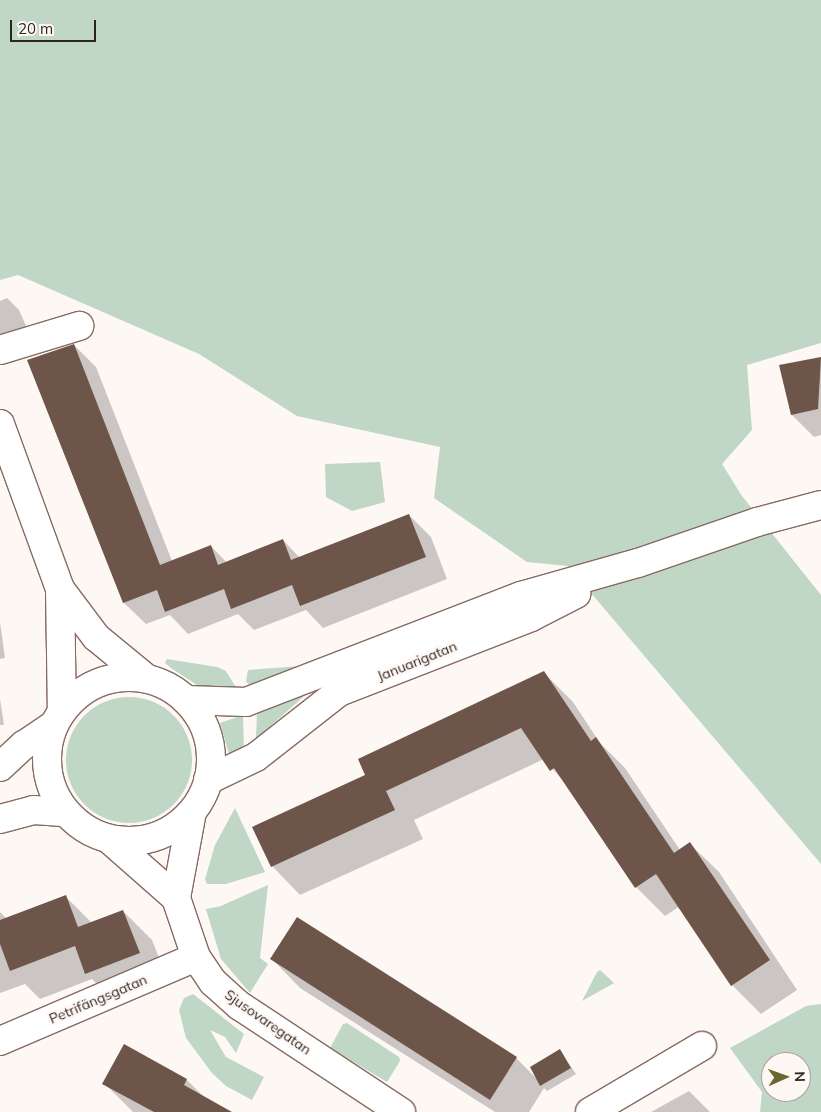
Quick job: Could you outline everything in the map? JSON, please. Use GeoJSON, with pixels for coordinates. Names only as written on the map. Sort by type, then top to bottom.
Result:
{"type":"FeatureCollection","features":[{"type":"Feature","properties":{"kind":"street"},"geometry":{"type":"LineString","coordinates":[[0,350],[79,326]]}},
{"type":"Feature","properties":{"kind":"street"},"geometry":{"type":"LineString","coordinates":[[0,424],[5,454],[60,589],[96,637],[146,678]]}},
{"type":"Feature","properties":{"kind":"street","name":"Januarigatan"},"geometry":{"type":"LineString","coordinates":[[186,700],[246,702],[521,596],[638,564],[757,522],[821,505]]}},
{"type":"Feature","properties":{"kind":"street","name":"Januarigatan"},"geometry":{"type":"LineString","coordinates":[[208,780],[256,757],[339,692],[531,617],[638,564]]}},
{"type":"Feature","properties":{"kind":"street"},"geometry":{"type":"LineString","coordinates":[[0,767],[24,744],[58,718],[79,694],[100,682],[122,677],[146,678],[168,686],[186,700],[199,717],[208,737],[211,758],[208,780],[192,812],[174,827],[154,837],[132,841],[109,839],[85,828],[66,812],[57,799],[48,770],[49,740],[58,718],[60,589]]}},
{"type":"Feature","properties":{"kind":"street"},"geometry":{"type":"LineString","coordinates":[[0,819],[34,810],[66,812]]}},
{"type":"Feature","properties":{"kind":"street","name":"Sjusovaregatan"},"geometry":{"type":"LineString","coordinates":[[192,812],[176,898],[196,957],[213,982],[240,1006],[401,1112]]}},
{"type":"Feature","properties":{"kind":"street","name":"Sjusovaregatan"},"geometry":{"type":"LineString","coordinates":[[109,839],[176,898]]}},
{"type":"Feature","properties":{"kind":"street","name":"Petrifängsgatan"},"geometry":{"type":"LineString","coordinates":[[0,1041],[196,957]]}},
{"type":"Feature","properties":{"kind":"street"},"geometry":{"type":"LineString","coordinates":[[590,1112],[702,1046]]}},
{"type":"Feature","properties":{"kind":"green space"},"geometry":{"type":"Polygon","coordinates":[[[0,0],[821,0],[821,343],[747,365],[752,430],[722,464],[742,496],[821,595],[821,864],[568,566],[527,562],[434,498],[440,447],[297,416],[199,354],[18,275],[0,280],[0,0]]]}},
{"type":"Feature","properties":{"kind":"green space"},"geometry":{"type":"Polygon","coordinates":[[[380,462],[385,502],[352,511],[326,497],[325,464],[380,462]]]}},
{"type":"Feature","properties":{"kind":"green space"},"geometry":{"type":"Polygon","coordinates":[[[167,659],[217,667],[226,671],[237,689],[206,691],[171,668],[165,663],[167,659]]]}},
{"type":"Feature","properties":{"kind":"green space"},"geometry":{"type":"Polygon","coordinates":[[[301,666],[305,669],[250,686],[246,681],[248,670],[301,666]]]}},
{"type":"Feature","properties":{"kind":"green space"},"geometry":{"type":"Polygon","coordinates":[[[304,694],[303,697],[256,739],[257,711],[304,694]]]}},
{"type":"Feature","properties":{"kind":"green space"},"geometry":{"type":"Polygon","coordinates":[[[129,697],[153,702],[173,716],[187,736],[192,760],[187,784],[173,804],[153,818],[129,823],[105,818],[85,804],[71,784],[66,760],[71,736],[85,716],[105,702],[129,697]]]}},
{"type":"Feature","properties":{"kind":"green space"},"geometry":{"type":"Polygon","coordinates":[[[243,715],[244,751],[230,757],[220,723],[243,715]]]}},
{"type":"Feature","properties":{"kind":"green space"},"geometry":{"type":"Polygon","coordinates":[[[235,808],[265,872],[226,884],[207,884],[205,879],[215,845],[235,808]]]}},
{"type":"Feature","properties":{"kind":"green space"},"geometry":{"type":"Polygon","coordinates":[[[268,885],[260,958],[268,964],[250,993],[221,959],[206,909],[221,906],[268,885]]]}},
{"type":"Feature","properties":{"kind":"green space"},"geometry":{"type":"Polygon","coordinates":[[[600,970],[614,983],[582,1001],[597,972],[600,970]]]}},
{"type":"Feature","properties":{"kind":"green space"},"geometry":{"type":"Polygon","coordinates":[[[193,994],[244,1034],[236,1053],[225,1037],[210,1030],[226,1057],[264,1077],[252,1100],[226,1086],[212,1073],[186,1038],[179,1010],[184,998],[193,994]]]}},
{"type":"Feature","properties":{"kind":"green space"},"geometry":{"type":"Polygon","coordinates":[[[821,1004],[821,1112],[760,1112],[761,1102],[811,1102],[811,1052],[761,1052],[761,1091],[730,1048],[806,1006],[821,1004]]]}},
{"type":"Feature","properties":{"kind":"green space"},"geometry":{"type":"Polygon","coordinates":[[[347,1023],[399,1057],[400,1061],[387,1082],[330,1048],[343,1024],[347,1023]]]}},
{"type":"Feature","properties":{"kind":"building"},"geometry":{"type":"Polygon","coordinates":[[[74,344],[160,565],[211,545],[218,565],[283,539],[291,560],[409,514],[426,557],[300,606],[292,585],[231,609],[224,589],[165,612],[157,590],[123,603],[27,360],[74,344]]]}},
{"type":"Feature","properties":{"kind":"building"},"geometry":{"type":"Polygon","coordinates":[[[821,357],[818,409],[791,415],[779,365],[821,357]]]}},
{"type":"Feature","properties":{"kind":"building"},"geometry":{"type":"Polygon","coordinates":[[[544,671],[591,741],[596,737],[674,853],[690,842],[770,960],[731,986],[656,874],[635,888],[554,768],[550,771],[521,728],[386,791],[395,810],[271,867],[252,827],[365,775],[358,759],[544,671]]]}},
{"type":"Feature","properties":{"kind":"building"},"geometry":{"type":"Polygon","coordinates":[[[66,895],[78,927],[123,910],[140,953],[85,974],[75,946],[10,971],[0,944],[0,920],[66,895]]]}},
{"type":"Feature","properties":{"kind":"building"},"geometry":{"type":"Polygon","coordinates":[[[297,917],[517,1057],[490,1100],[270,959],[297,917]]]}},
{"type":"Feature","properties":{"kind":"building"},"geometry":{"type":"Polygon","coordinates":[[[124,1044],[187,1079],[184,1085],[232,1112],[154,1112],[102,1084],[124,1044]]]}},
{"type":"Feature","properties":{"kind":"building"},"geometry":{"type":"Polygon","coordinates":[[[560,1049],[571,1068],[540,1086],[530,1067],[560,1049]]]}}]}
